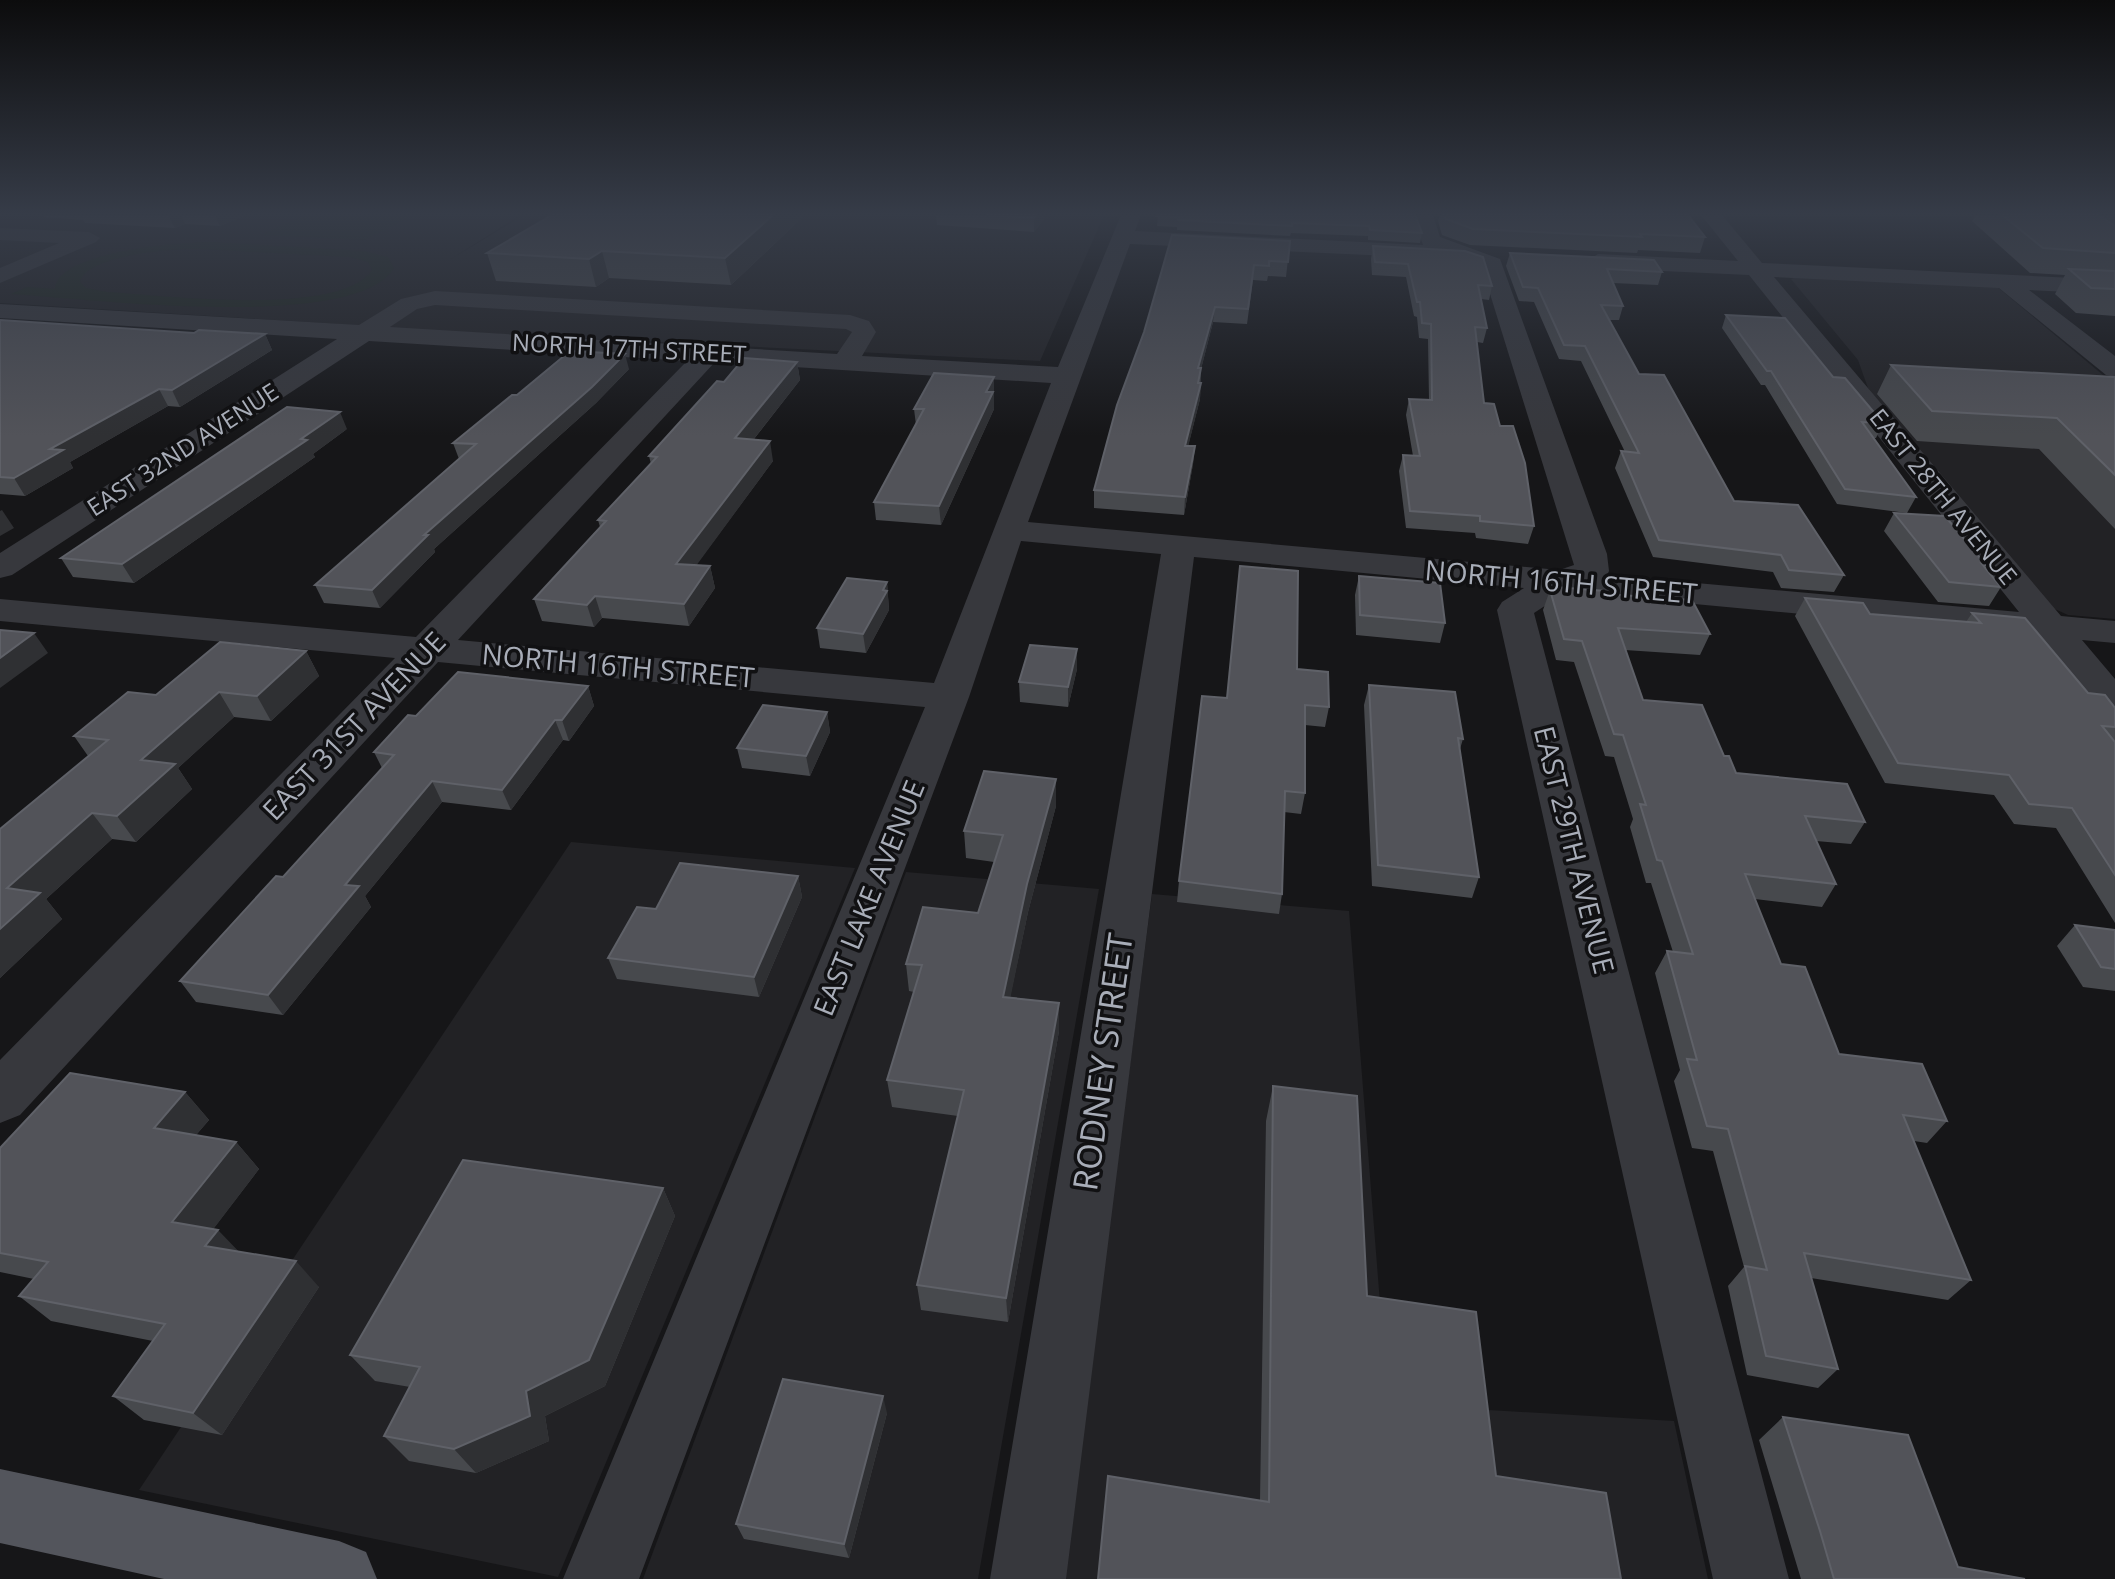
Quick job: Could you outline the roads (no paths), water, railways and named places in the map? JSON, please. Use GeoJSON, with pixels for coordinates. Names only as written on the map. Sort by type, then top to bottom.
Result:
{"type":"FeatureCollection","features":[{"type":"Feature","properties":{"kind":"main road"},"geometry":{"type":"LineString","coordinates":[[0,1506],[339,1579]]}},
{"type":"Feature","properties":{"kind":"street","name":"EAST LAKE AVENUE"},"geometry":{"type":"LineString","coordinates":[[601,1579],[949,697],[1008,530],[1102,289]]}},
{"type":"Feature","properties":{"kind":"street","name":"EAST 29TH AVENUE"},"geometry":{"type":"LineString","coordinates":[[1500,289],[1590,554],[1592,571],[1557,582],[1515,610],[1751,1579]]}},
{"type":"Feature","properties":{"kind":"street","name":"EAST 28TH AVENUE"},"geometry":{"type":"LineString","coordinates":[[1771,289],[2115,705]]}},
{"type":"Feature","properties":{"kind":"street"},"geometry":{"type":"LineString","coordinates":[[2014,289],[2115,369]]}},
{"type":"Feature","properties":{"kind":"street","name":"EAST 32ND AVENUE"},"geometry":{"type":"LineString","coordinates":[[0,568],[409,304],[435,298],[850,322],[860,326],[864,332],[845,362]]}},
{"type":"Feature","properties":{"kind":"street","name":"NORTH 17TH STREET"},"geometry":{"type":"LineString","coordinates":[[0,311],[1067,376]]}},
{"type":"Feature","properties":{"kind":"street"},"geometry":{"type":"LineString","coordinates":[[0,336],[48,314]]}},
{"type":"Feature","properties":{"kind":"street","name":"EAST 31ST AVENUE"},"geometry":{"type":"LineString","coordinates":[[0,1098],[708,354]]}},
{"type":"Feature","properties":{"kind":"street","name":"NORTH 16TH STREET"},"geometry":{"type":"LineString","coordinates":[[1008,530],[2115,632]]}},
{"type":"Feature","properties":{"kind":"street","name":"RODNEY STREET"},"geometry":{"type":"LineString","coordinates":[[1028,1579],[1179,545]]}},
{"type":"Feature","properties":{"kind":"street","name":"NORTH 16TH STREET"},"geometry":{"type":"LineString","coordinates":[[0,610],[949,697]]}}]}
